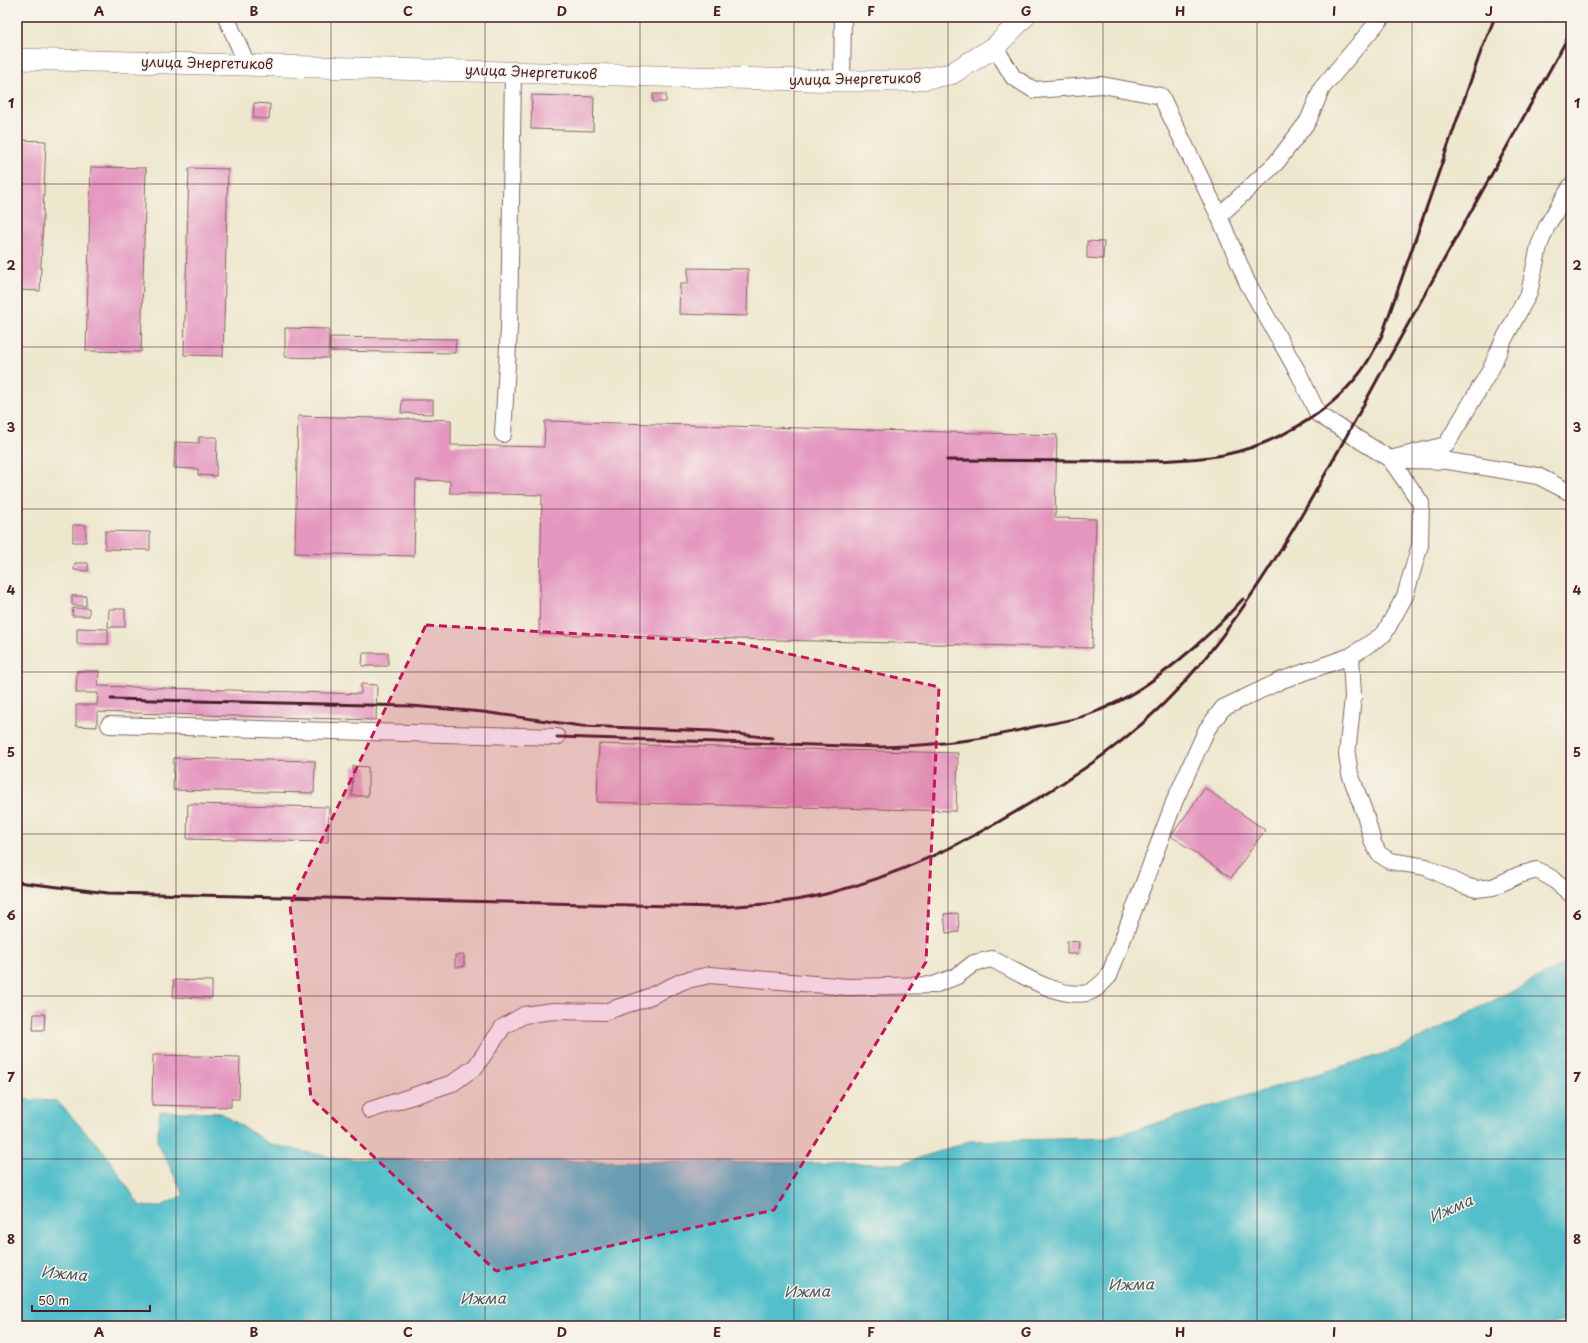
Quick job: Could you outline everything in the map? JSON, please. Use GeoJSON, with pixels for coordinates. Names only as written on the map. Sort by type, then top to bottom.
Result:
{"type":"FeatureCollection","features":[{"type":"Feature","properties":{"kind":"main road","name":"улица Энергетиков"},"geometry":{"type":"LineString","coordinates":[[17,59],[842,81],[911,81],[951,74],[994,48],[1024,17]]}},
{"type":"Feature","properties":{"kind":"street"},"geometry":{"type":"LineString","coordinates":[[226,17],[247,64]]}},
{"type":"Feature","properties":{"kind":"street"},"geometry":{"type":"LineString","coordinates":[[842,81],[843,17]]}},
{"type":"Feature","properties":{"kind":"street"},"geometry":{"type":"LineString","coordinates":[[1219,216],[1276,162],[1308,121],[1322,88],[1382,17]]}},
{"type":"Feature","properties":{"kind":"street"},"geometry":{"type":"LineString","coordinates":[[370,1110],[453,1083],[476,1066],[503,1027],[524,1016],[553,1011],[604,1012],[644,999],[683,981],[710,975],[848,987],[934,985],[957,976],[974,963],[992,958],[1060,992],[1087,993],[1098,987],[1109,976],[1175,800],[1206,729],[1223,708],[1282,680],[1351,656],[1384,634],[1405,596],[1420,545],[1421,503],[1390,459],[1318,414],[1300,374],[1247,282],[1219,216],[1161,96],[1102,85],[1034,90],[1013,77],[994,48]]}},
{"type":"Feature","properties":{"kind":"street"},"geometry":{"type":"LineString","coordinates":[[503,434],[509,329],[513,72]]}},
{"type":"Feature","properties":{"kind":"street"},"geometry":{"type":"LineString","coordinates":[[1390,459],[1446,445],[1491,370],[1503,342],[1529,293],[1539,246],[1547,226],[1571,186]]}},
{"type":"Feature","properties":{"kind":"street"},"geometry":{"type":"LineString","coordinates":[[1390,459],[1448,462],[1538,476],[1571,493]]}},
{"type":"Feature","properties":{"kind":"street"},"geometry":{"type":"LineString","coordinates":[[1351,656],[1353,697],[1347,755],[1350,774],[1365,814],[1373,844],[1379,854],[1390,861],[1426,867],[1465,886],[1477,889],[1492,887],[1519,875],[1537,870],[1553,879],[1571,894]]}},
{"type":"Feature","properties":{"kind":"street"},"geometry":{"type":"LineString","coordinates":[[109,726],[557,737]]}},
{"type":"Feature","properties":{"kind":"highlighted area"},"geometry":{"type":"Polygon","coordinates":[[[426,625],[739,643],[939,687],[926,962],[774,1210],[496,1271],[311,1098],[290,905],[426,625]]]}},
{"type":"Feature","properties":{"kind":"water","name":"Ижма"},"geometry":{"type":"Polygon","coordinates":[[[1571,961],[1571,1316],[1547,1326],[17,1326],[17,1099],[57,1101],[105,1153],[140,1206],[159,1207],[184,1195],[157,1141],[160,1111],[221,1113],[270,1144],[338,1159],[902,1164],[969,1141],[1108,1138],[1399,1049],[1571,961]]]}},
{"type":"Feature","properties":{"kind":"building"},"geometry":{"type":"Polygon","coordinates":[[[653,94],[666,94],[666,102],[653,102],[653,94]]]}},
{"type":"Feature","properties":{"kind":"building"},"geometry":{"type":"Polygon","coordinates":[[[532,95],[594,97],[593,131],[531,129],[532,95]]]}},
{"type":"Feature","properties":{"kind":"building"},"geometry":{"type":"Polygon","coordinates":[[[254,103],[270,104],[269,119],[253,118],[254,103]]]}},
{"type":"Feature","properties":{"kind":"building"},"geometry":{"type":"Polygon","coordinates":[[[17,140],[46,141],[40,291],[17,290],[17,140]]]}},
{"type":"Feature","properties":{"kind":"building"},"geometry":{"type":"Polygon","coordinates":[[[91,167],[146,168],[141,352],[86,351],[91,167]]]}},
{"type":"Feature","properties":{"kind":"building"},"geometry":{"type":"Polygon","coordinates":[[[189,168],[228,169],[223,356],[184,355],[189,168]]]}},
{"type":"Feature","properties":{"kind":"building"},"geometry":{"type":"Polygon","coordinates":[[[1087,241],[1104,242],[1103,259],[1087,258],[1087,241]]]}},
{"type":"Feature","properties":{"kind":"building"},"geometry":{"type":"Polygon","coordinates":[[[688,268],[748,269],[747,316],[679,314],[680,284],[688,284],[688,268]]]}},
{"type":"Feature","properties":{"kind":"building"},"geometry":{"type":"Polygon","coordinates":[[[285,328],[329,329],[328,358],[285,357],[285,328]]]}},
{"type":"Feature","properties":{"kind":"building"},"geometry":{"type":"Polygon","coordinates":[[[330,337],[456,339],[455,353],[330,351],[330,337]]]}},
{"type":"Feature","properties":{"kind":"building"},"geometry":{"type":"Polygon","coordinates":[[[402,400],[433,400],[433,414],[401,413],[402,400]]]}},
{"type":"Feature","properties":{"kind":"building"},"geometry":{"type":"Polygon","coordinates":[[[298,416],[451,420],[451,445],[544,447],[545,421],[1057,435],[1055,518],[1096,519],[1092,648],[539,634],[542,495],[450,493],[450,481],[416,480],[414,556],[295,553],[298,416]]]}},
{"type":"Feature","properties":{"kind":"building"},"geometry":{"type":"Polygon","coordinates":[[[199,437],[217,437],[216,476],[198,475],[198,469],[174,468],[175,442],[199,443],[199,437]]]}},
{"type":"Feature","properties":{"kind":"building"},"geometry":{"type":"Polygon","coordinates":[[[73,525],[86,525],[86,542],[73,542],[73,525]]]}},
{"type":"Feature","properties":{"kind":"building"},"geometry":{"type":"Polygon","coordinates":[[[105,531],[150,532],[150,550],[105,549],[105,531]]]}},
{"type":"Feature","properties":{"kind":"building"},"geometry":{"type":"Polygon","coordinates":[[[75,563],[88,563],[88,571],[74,570],[75,563]]]}},
{"type":"Feature","properties":{"kind":"building"},"geometry":{"type":"Polygon","coordinates":[[[72,596],[86,596],[86,606],[72,605],[72,596]]]}},
{"type":"Feature","properties":{"kind":"building"},"geometry":{"type":"Polygon","coordinates":[[[73,608],[89,608],[89,616],[72,616],[73,608]]]}},
{"type":"Feature","properties":{"kind":"building"},"geometry":{"type":"Polygon","coordinates":[[[109,609],[125,609],[125,627],[108,627],[109,609]]]}},
{"type":"Feature","properties":{"kind":"building"},"geometry":{"type":"Polygon","coordinates":[[[77,628],[108,629],[108,644],[77,644],[77,628]]]}},
{"type":"Feature","properties":{"kind":"building"},"geometry":{"type":"Polygon","coordinates":[[[363,653],[388,653],[388,666],[362,666],[363,653]]]}},
{"type":"Feature","properties":{"kind":"building"},"geometry":{"type":"Polygon","coordinates":[[[77,671],[99,671],[98,686],[361,694],[361,684],[377,685],[376,720],[97,712],[97,727],[76,726],[76,705],[97,705],[98,693],[76,693],[77,671]]]}},
{"type":"Feature","properties":{"kind":"building"},"geometry":{"type":"Polygon","coordinates":[[[599,744],[958,753],[956,811],[597,802],[599,744]]]}},
{"type":"Feature","properties":{"kind":"building"},"geometry":{"type":"Polygon","coordinates":[[[174,758],[315,761],[314,793],[173,790],[174,758]]]}},
{"type":"Feature","properties":{"kind":"building"},"geometry":{"type":"Polygon","coordinates":[[[353,766],[368,767],[368,796],[352,796],[353,766]]]}},
{"type":"Feature","properties":{"kind":"building"},"geometry":{"type":"Polygon","coordinates":[[[1205,788],[1265,830],[1231,878],[1171,836],[1205,788]]]}},
{"type":"Feature","properties":{"kind":"building"},"geometry":{"type":"Polygon","coordinates":[[[188,804],[329,807],[328,842],[187,839],[188,804]]]}},
{"type":"Feature","properties":{"kind":"building"},"geometry":{"type":"Polygon","coordinates":[[[958,913],[959,932],[946,933],[944,914],[958,913]]]}},
{"type":"Feature","properties":{"kind":"building"},"geometry":{"type":"Polygon","coordinates":[[[1067,941],[1079,942],[1078,954],[1067,954],[1067,941]]]}},
{"type":"Feature","properties":{"kind":"building"},"geometry":{"type":"Polygon","coordinates":[[[455,955],[464,955],[464,967],[455,967],[455,955]]]}},
{"type":"Feature","properties":{"kind":"building"},"geometry":{"type":"Polygon","coordinates":[[[174,980],[212,981],[212,998],[173,997],[174,980]]]}},
{"type":"Feature","properties":{"kind":"building"},"geometry":{"type":"Polygon","coordinates":[[[34,1014],[45,1014],[44,1030],[33,1030],[34,1014]]]}},
{"type":"Feature","properties":{"kind":"building"},"geometry":{"type":"Polygon","coordinates":[[[153,1055],[240,1057],[239,1099],[231,1099],[231,1107],[152,1105],[153,1055]]]}},
{"type":"Feature","properties":{"kind":"railway"},"geometry":{"type":"LineString","coordinates":[[947,460],[1144,461],[1191,459],[1223,455],[1261,444],[1280,436],[1298,426],[1331,403],[1346,389],[1362,370],[1382,335],[1481,51],[1495,17]]}},
{"type":"Feature","properties":{"kind":"railway"},"geometry":{"type":"LineString","coordinates":[[17,882],[108,893],[717,907],[799,900],[853,887],[930,857],[979,833],[1075,775],[1142,724],[1182,685],[1228,628],[1278,554],[1324,477],[1571,32]]}},
{"type":"Feature","properties":{"kind":"railway"},"geometry":{"type":"LineString","coordinates":[[557,737],[881,747],[947,743],[995,736],[1077,718],[1100,710],[1139,690],[1195,647],[1243,599]]}},
{"type":"Feature","properties":{"kind":"railway"},"geometry":{"type":"LineString","coordinates":[[111,699],[411,706],[483,712],[581,726],[713,731],[772,738]]}}]}
